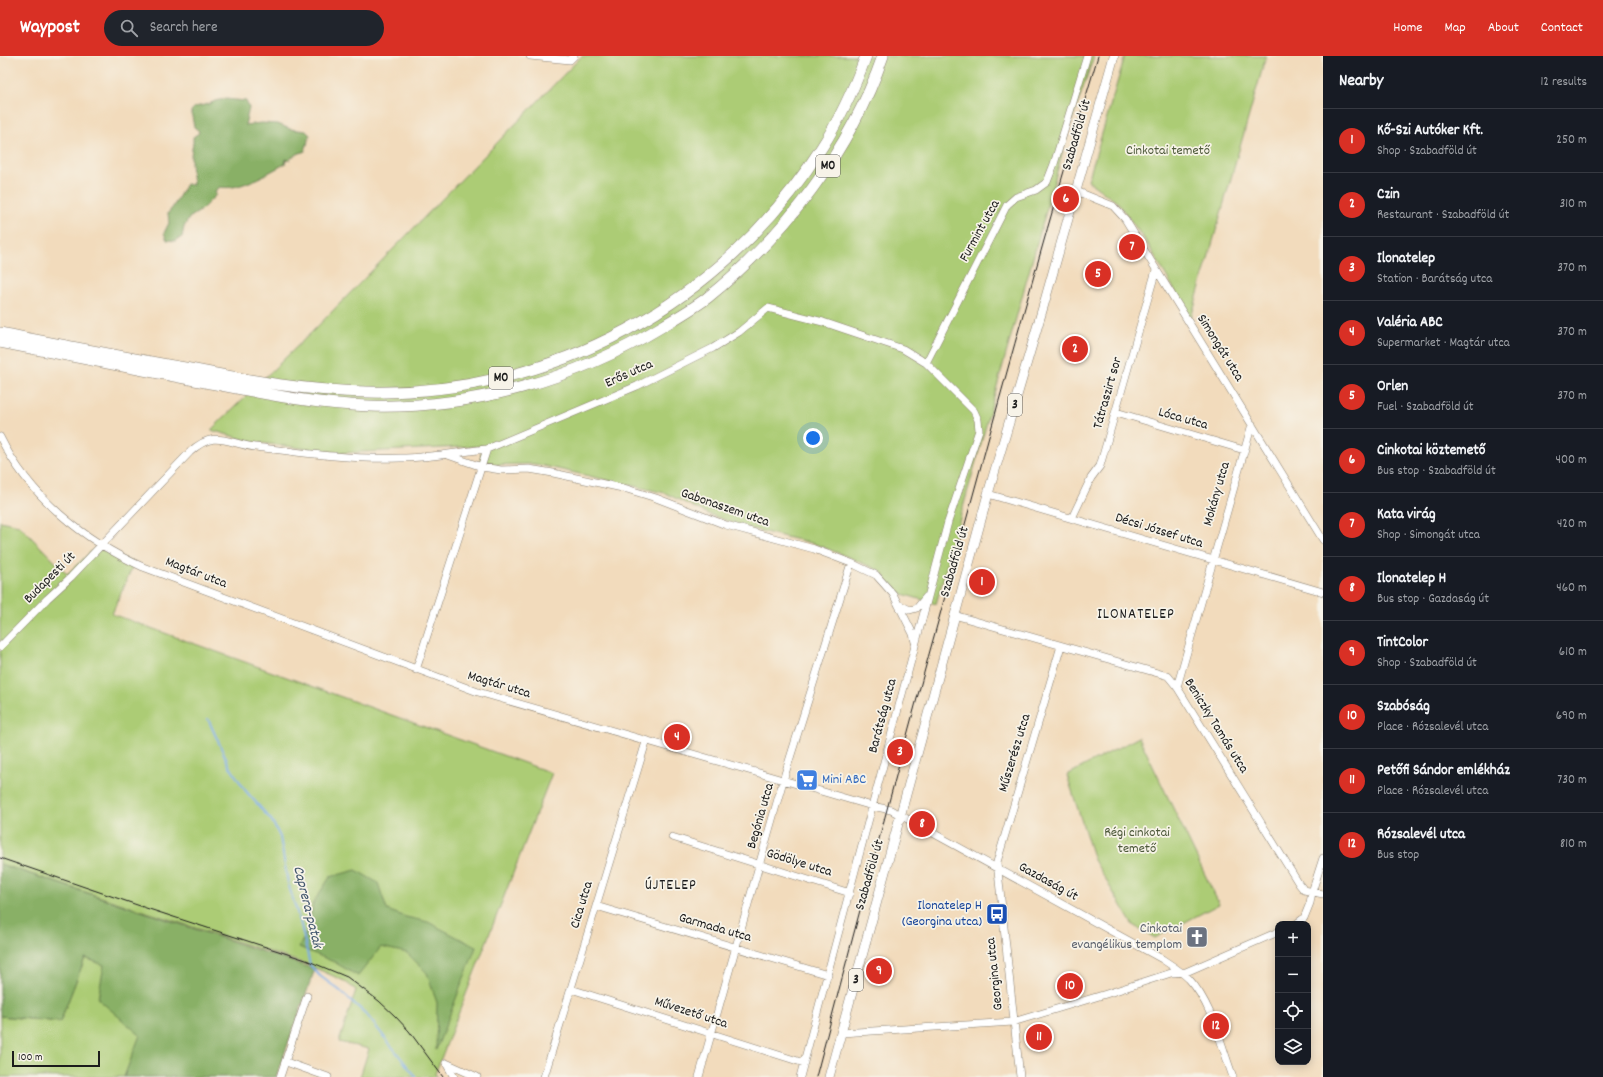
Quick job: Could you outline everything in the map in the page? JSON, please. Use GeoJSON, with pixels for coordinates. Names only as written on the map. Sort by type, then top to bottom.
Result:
{"type":"FeatureCollection","features":[{"type":"Feature","properties":{"kind":"highway","name":"M0"},"geometry":{"type":"LineString","coordinates":[[0,332],[237,378],[280,385],[334,391],[381,392],[429,390],[480,383],[535,369],[590,349],[630,329],[705,279],[746,242],[789,194],[822,148],[847,102],[866,56]]}},
{"type":"Feature","properties":{"kind":"highway","name":"M0"},"geometry":{"type":"LineString","coordinates":[[0,342],[270,395],[343,405],[394,406],[452,402],[536,384],[602,358],[651,334],[706,299],[750,260],[792,215],[813,188],[833,158],[863,105],[883,56]]}},
{"type":"Feature","properties":{"kind":"main road","name":"Szabadföld út"},"geometry":{"type":"LineString","coordinates":[[829,1077],[954,615],[988,494],[1027,365],[1114,56]]}},
{"type":"Feature","properties":{"kind":"street"},"geometry":{"type":"LineString","coordinates":[[530,56],[572,58]]}},
{"type":"Feature","properties":{"kind":"street","name":"Furmint utca"},"geometry":{"type":"LineString","coordinates":[[926,363],[1001,214],[1007,205],[1016,197],[1036,190],[1047,182],[1054,164],[1087,56]]}},
{"type":"Feature","properties":{"kind":"street","name":"Simongát utca"},"geometry":{"type":"LineString","coordinates":[[1076,191],[1113,206],[1125,219],[1323,540]]}},
{"type":"Feature","properties":{"kind":"street","name":"Tátraszirt sor"},"geometry":{"type":"LineString","coordinates":[[1072,518],[1091,478],[1100,466],[1156,270]]}},
{"type":"Feature","properties":{"kind":"street","name":"Erős utca"},"geometry":{"type":"LineString","coordinates":[[487,449],[637,386],[732,336],[768,308],[823,322],[903,349],[926,363],[974,411]]}},
{"type":"Feature","properties":{"kind":"street","name":"Barátság utca"},"geometry":{"type":"LineString","coordinates":[[800,1077],[948,522],[979,430],[978,420],[974,411]]}},
{"type":"Feature","properties":{"kind":"street","name":"Lóca utca"},"geometry":{"type":"LineString","coordinates":[[1116,412],[1244,450]]}},
{"type":"Feature","properties":{"kind":"street","name":"Mokány utca"},"geometry":{"type":"LineString","coordinates":[[1177,687],[1252,424]]}},
{"type":"Feature","properties":{"kind":"street","name":"Magtár utca"},"geometry":{"type":"LineString","coordinates":[[0,437],[17,465],[43,498],[70,523],[117,555],[142,567],[416,670],[485,694],[646,742],[872,806],[891,810],[901,815]]}},
{"type":"Feature","properties":{"kind":"street","name":"Budapesti út"},"geometry":{"type":"LineString","coordinates":[[0,647],[199,443],[207,440],[220,439],[252,446],[343,457],[400,458],[487,449]]}},
{"type":"Feature","properties":{"kind":"street"},"geometry":{"type":"LineString","coordinates":[[416,670],[487,449]]}},
{"type":"Feature","properties":{"kind":"street","name":"Gabonaszem utca"},"geometry":{"type":"LineString","coordinates":[[444,454],[482,467],[501,470],[528,469],[552,472],[627,489],[656,498],[726,525],[814,549],[852,563],[876,575],[893,594],[913,634],[915,644]]}},
{"type":"Feature","properties":{"kind":"street","name":"Décsi József utca"},"geometry":{"type":"LineString","coordinates":[[988,494],[1323,592]]}},
{"type":"Feature","properties":{"kind":"street","name":"Begónia utca"},"geometry":{"type":"LineString","coordinates":[[698,1077],[784,781],[852,563]]}},
{"type":"Feature","properties":{"kind":"street"},"geometry":{"type":"LineString","coordinates":[[898,604],[910,610],[917,608],[929,594]]}},
{"type":"Feature","properties":{"kind":"street","name":"Beniczky Tamás utca"},"geometry":{"type":"LineString","coordinates":[[954,615],[1168,676],[1177,687],[1299,884],[1304,890],[1312,892]]}},
{"type":"Feature","properties":{"kind":"street","name":"Műszerész utca"},"geometry":{"type":"LineString","coordinates":[[997,869],[997,859],[1061,646]]}},
{"type":"Feature","properties":{"kind":"street","name":"Cica utca"},"geometry":{"type":"LineString","coordinates":[[545,1077],[646,742]]}},
{"type":"Feature","properties":{"kind":"street","name":"Gazdaság út"},"geometry":{"type":"LineString","coordinates":[[901,815],[1162,959],[1181,972],[1196,988],[1206,1005],[1233,1077]]}},
{"type":"Feature","properties":{"kind":"street","name":"Gödölye utca"},"geometry":{"type":"LineString","coordinates":[[672,837],[850,893]]}},
{"type":"Feature","properties":{"kind":"street"},"geometry":{"type":"LineString","coordinates":[[1300,921],[1304,918],[1310,904],[1312,892],[1323,858]]}},
{"type":"Feature","properties":{"kind":"street","name":"Georgina utca"},"geometry":{"type":"LineString","coordinates":[[997,869],[1020,1077]]}},
{"type":"Feature","properties":{"kind":"street"},"geometry":{"type":"LineString","coordinates":[[1312,892],[1323,894]]}},
{"type":"Feature","properties":{"kind":"street","name":"Garmada utca"},"geometry":{"type":"LineString","coordinates":[[596,906],[828,975]]}},
{"type":"Feature","properties":{"kind":"street"},"geometry":{"type":"LineString","coordinates":[[841,1033],[1013,1022],[1170,973],[1186,972],[1275,933]]}},
{"type":"Feature","properties":{"kind":"street","name":"Művezető utca"},"geometry":{"type":"LineString","coordinates":[[571,989],[804,1063]]}},
{"type":"Feature","properties":{"kind":"street"},"geometry":{"type":"LineString","coordinates":[[280,1077],[307,996]]}},
{"type":"Feature","properties":{"kind":"street"},"geometry":{"type":"LineString","coordinates":[[286,1062],[328,1077]]}},
{"type":"Feature","properties":{"kind":"street"},"geometry":{"type":"LineString","coordinates":[[454,1077],[446,1062],[477,1077]]}},
{"type":"Feature","properties":{"kind":"green space"},"geometry":{"type":"Polygon","coordinates":[[[582,56],[1094,56],[1069,129],[936,604],[896,592],[880,571],[853,559],[815,544],[748,528],[708,514],[665,493],[535,464],[480,465],[482,446],[341,453],[253,442],[211,430],[314,330],[582,56]]]}},
{"type":"Feature","properties":{"kind":"green space","name":"Cinkotai temető"},"geometry":{"type":"Polygon","coordinates":[[[1125,56],[1266,56],[1191,318],[1147,243],[1118,203],[1088,181],[1125,56]]]}},
{"type":"Feature","properties":{"kind":"green space"},"geometry":{"type":"Polygon","coordinates":[[[225,99],[246,101],[249,108],[245,125],[261,123],[278,124],[290,129],[306,131],[310,135],[305,151],[295,155],[289,160],[286,159],[285,164],[245,184],[228,188],[220,187],[215,191],[216,195],[200,211],[189,218],[184,227],[182,237],[175,241],[167,240],[164,233],[169,223],[168,213],[186,184],[193,185],[191,157],[193,137],[199,133],[194,127],[191,111],[195,107],[225,99]]]}},
{"type":"Feature","properties":{"kind":"green space"},"geometry":{"type":"Polygon","coordinates":[[[0,521],[19,525],[67,574],[96,547],[134,563],[112,614],[552,773],[435,1074],[437,1077],[360,1077],[369,1049],[339,1042],[356,990],[344,981],[309,965],[0,864],[0,651],[8,642],[0,641],[0,521]]]}},
{"type":"Feature","properties":{"kind":"green space","name":"Régi cinkotai temető"},"geometry":{"type":"Polygon","coordinates":[[[1139,737],[1219,904],[1155,938],[1132,924],[1094,860],[1067,775],[1139,737]]]}},
{"type":"Feature","properties":{"kind":"green space"},"geometry":{"type":"Polygon","coordinates":[[[0,864],[315,969],[276,1077],[124,1077],[140,1035],[98,999],[104,965],[85,958],[60,1022],[0,1016],[0,864]]]}},
{"type":"Feature","properties":{"kind":"green space"},"geometry":{"type":"Polygon","coordinates":[[[356,870],[378,883],[387,910],[406,917],[428,922],[476,947],[436,1050],[437,1003],[427,973],[407,953],[381,947],[358,976],[334,962],[299,947],[309,928],[313,903],[330,877],[356,870]]]}},
{"type":"Feature","properties":{"kind":"green space"},"geometry":{"type":"Polygon","coordinates":[[[85,958],[105,965],[98,999],[141,1035],[124,1077],[0,1077],[0,1016],[60,1022],[85,958]]]}},
{"type":"Feature","properties":{"kind":"waterway","name":"Caprera-patak"},"geometry":{"type":"LineString","coordinates":[[208,719],[229,765],[245,790],[272,821],[280,837],[288,883],[301,925],[310,965],[320,976],[339,990],[366,1014],[416,1077]]}},
{"type":"Feature","properties":{"kind":"tram line"},"geometry":{"type":"LineString","coordinates":[[816,1077],[909,727],[1047,228],[1098,56]]}},
{"type":"Feature","properties":{"kind":"tram line"},"geometry":{"type":"LineString","coordinates":[[0,858],[146,908],[306,960],[347,977],[379,1001],[395,1016],[409,1031],[443,1077]]}},
{"type":"Feature","properties":{"kind":"place","name":"Cinkotai köztemető"},"geometry":{"type":"Point","coordinates":[1066,199]}},
{"type":"Feature","properties":{"kind":"place","name":"Kata virág"},"geometry":{"type":"Point","coordinates":[1132,247]}},
{"type":"Feature","properties":{"kind":"place","name":"Orlen"},"geometry":{"type":"Point","coordinates":[1098,274]}},
{"type":"Feature","properties":{"kind":"place","name":"Czin"},"geometry":{"type":"Point","coordinates":[1075,349]}},
{"type":"Feature","properties":{"kind":"place","name":"Kő-Szi Autóker Kft."},"geometry":{"type":"Point","coordinates":[982,582]}},
{"type":"Feature","properties":{"kind":"place","name":"Valéria ABC"},"geometry":{"type":"Point","coordinates":[677,737]}},
{"type":"Feature","properties":{"kind":"place","name":"Ilonatelep"},"geometry":{"type":"Point","coordinates":[900,752]}},
{"type":"Feature","properties":{"kind":"place","name":"Mini ABC"},"geometry":{"type":"Point","coordinates":[807,780]}},
{"type":"Feature","properties":{"kind":"place","name":"Ilonatelep H"},"geometry":{"type":"Point","coordinates":[922,824]}},
{"type":"Feature","properties":{"kind":"place","name":"Ilonatelep H (Georgina utca)"},"geometry":{"type":"Point","coordinates":[997,914]}},
{"type":"Feature","properties":{"kind":"place","name":"Cinkotai evangélikus templom"},"geometry":{"type":"Point","coordinates":[1197,937]}},
{"type":"Feature","properties":{"kind":"place","name":"TintColor"},"geometry":{"type":"Point","coordinates":[879,971]}},
{"type":"Feature","properties":{"kind":"place","name":"Szabóság"},"geometry":{"type":"Point","coordinates":[1070,986]}},
{"type":"Feature","properties":{"kind":"place","name":"Rózsalevél utca"},"geometry":{"type":"Point","coordinates":[1216,1026]}},
{"type":"Feature","properties":{"kind":"place","name":"Petőfi Sándor emlékház"},"geometry":{"type":"Point","coordinates":[1039,1037]}},
{"type":"Feature","properties":{"kind":"district","name":"ILONATELEP"},"geometry":{"type":"Point","coordinates":[1136,615]}},
{"type":"Feature","properties":{"kind":"district","name":"ÚJTELEP"},"geometry":{"type":"Point","coordinates":[671,886]}}]}
